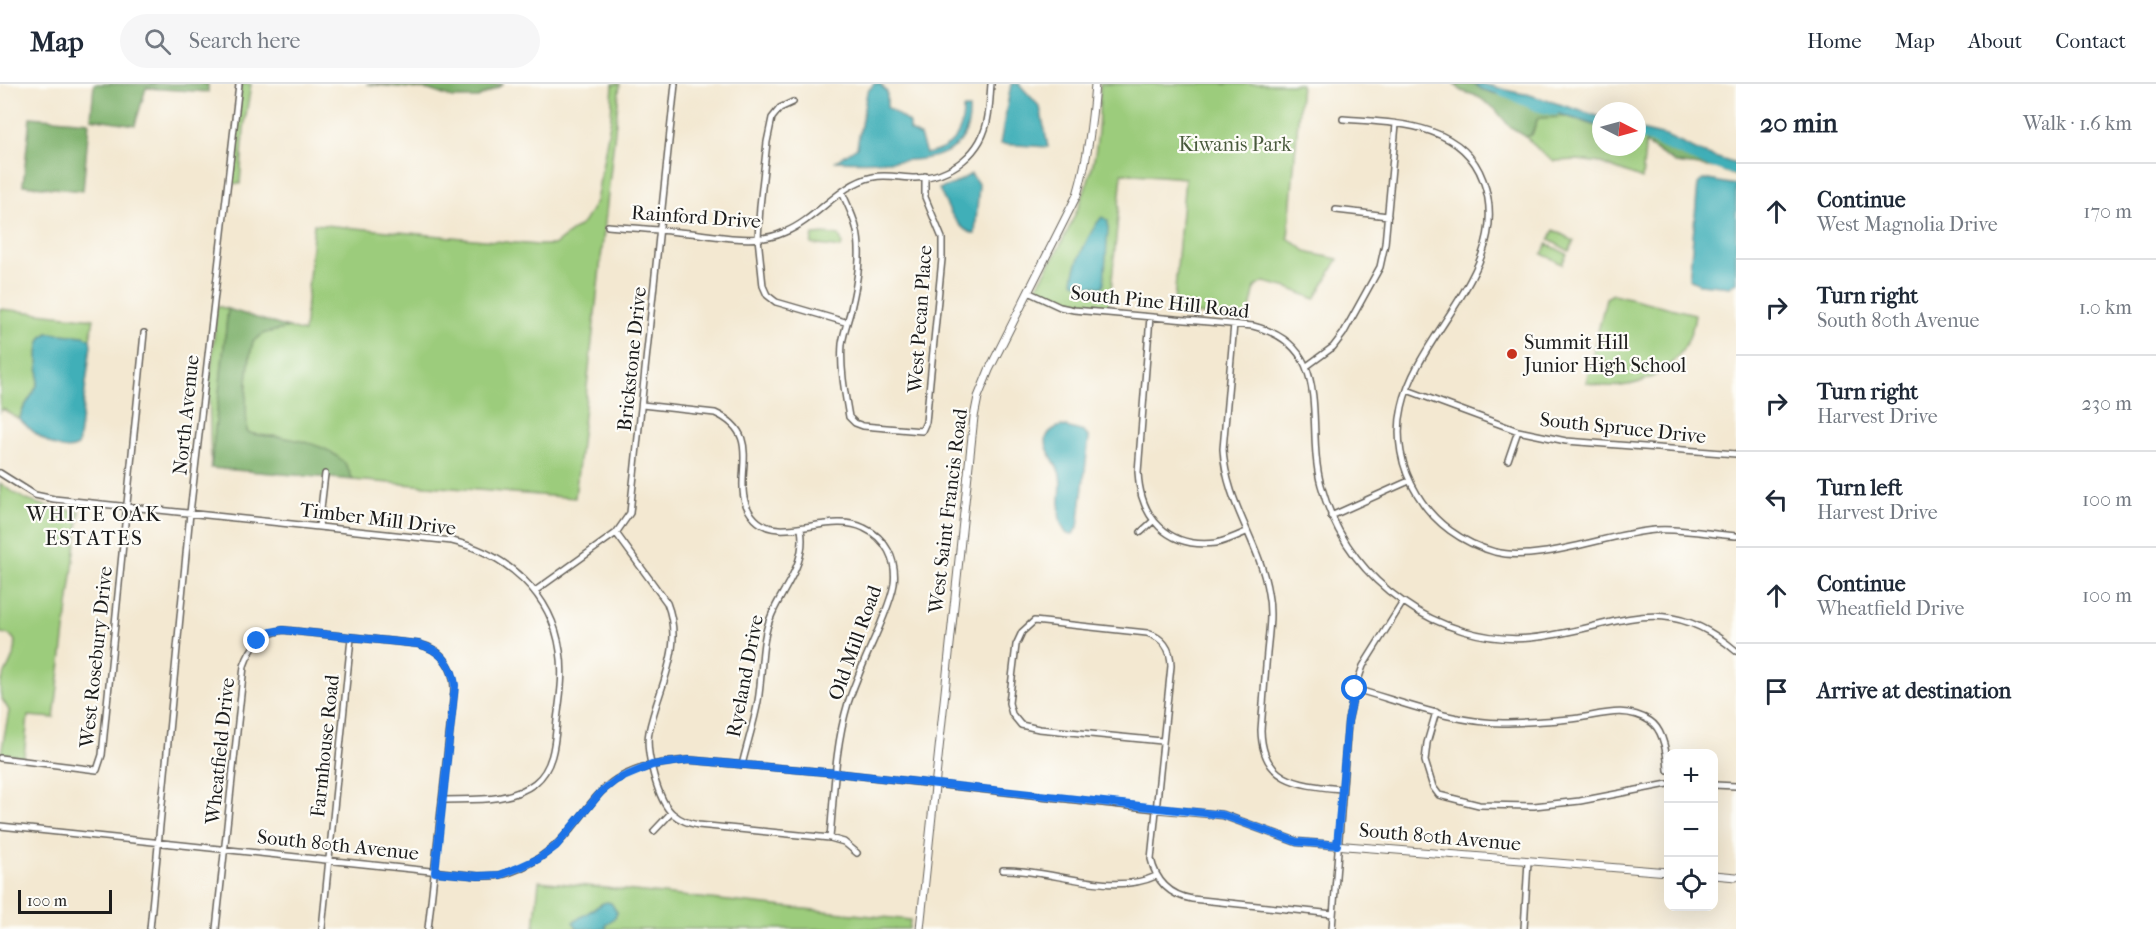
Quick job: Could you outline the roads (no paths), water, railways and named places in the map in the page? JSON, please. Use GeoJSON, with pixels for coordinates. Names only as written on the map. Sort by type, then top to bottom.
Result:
{"type":"FeatureCollection","features":[{"type":"Feature","properties":{"kind":"street","name":"North Avenue"},"geometry":{"type":"LineString","coordinates":[[150,929],[190,513],[239,84]]}},
{"type":"Feature","properties":{"kind":"street","name":"Brickstone Drive"},"geometry":{"type":"LineString","coordinates":[[535,591],[615,532],[630,513],[675,84]]}},
{"type":"Feature","properties":{"kind":"street","name":"Rainford Drive"},"geometry":{"type":"LineString","coordinates":[[608,226],[758,238],[785,232],[812,216],[853,184],[875,176],[925,176],[947,172],[966,159],[983,134],[988,117],[991,84]]}},
{"type":"Feature","properties":{"kind":"street","name":"West Saint Francis Road"},"geometry":{"type":"LineString","coordinates":[[920,929],[974,417],[978,397],[989,370],[1077,195],[1090,143],[1095,84]]}},
{"type":"Feature","properties":{"kind":"street"},"geometry":{"type":"LineString","coordinates":[[793,102],[780,108],[772,118],[767,142],[758,238],[763,286],[776,302],[846,322],[856,286],[859,254],[856,228],[842,192]]}},
{"type":"Feature","properties":{"kind":"street"},"geometry":{"type":"LineString","coordinates":[[1343,119],[1414,126],[1433,131],[1461,148],[1482,176],[1490,209],[1487,243],[1476,269],[1413,377],[1402,407],[1400,448],[1403,466],[1421,501],[1445,527],[1474,545],[1495,552],[1518,555],[1657,530],[1736,536]]}},
{"type":"Feature","properties":{"kind":"street"},"geometry":{"type":"LineString","coordinates":[[1396,124],[1383,256],[1374,279],[1343,333],[1333,346],[1307,366],[1312,383],[1315,458],[1320,485],[1331,516],[1346,544],[1366,570],[1403,602],[1448,626],[1490,638],[1528,639],[1557,635],[1642,616],[1673,617],[1704,627],[1736,651]]}},
{"type":"Feature","properties":{"kind":"street","name":"West Pecan Place"},"geometry":{"type":"LineString","coordinates":[[846,322],[842,346],[842,369],[849,417],[855,423],[863,426],[922,431],[926,422],[942,259],[942,238],[925,197],[925,176]]}},
{"type":"Feature","properties":{"kind":"street"},"geometry":{"type":"LineString","coordinates":[[1336,210],[1388,216]]}},
{"type":"Feature","properties":{"kind":"street","name":"South Pine Hill Road"},"geometry":{"type":"LineString","coordinates":[[1028,292],[1059,307],[1072,310],[1234,324],[1264,329],[1292,347],[1307,366]]}},
{"type":"Feature","properties":{"kind":"street"},"geometry":{"type":"LineString","coordinates":[[1150,317],[1138,472],[1139,488],[1144,505],[1153,521],[1183,541],[1217,543],[1246,532]]}},
{"type":"Feature","properties":{"kind":"street"},"geometry":{"type":"LineString","coordinates":[[1234,324],[1224,463],[1230,493],[1263,571],[1270,609],[1260,730],[1261,745],[1267,761],[1277,773],[1287,780],[1304,786],[1342,789]]}},
{"type":"Feature","properties":{"kind":"street","name":"West Rosebury Drive"},"geometry":{"type":"LineString","coordinates":[[0,758],[97,770],[102,755],[144,333]]}},
{"type":"Feature","properties":{"kind":"street","name":"South Spruce Drive"},"geometry":{"type":"LineString","coordinates":[[1407,390],[1518,431],[1566,441],[1736,454]]}},
{"type":"Feature","properties":{"kind":"street","name":"Old Mill Road"},"geometry":{"type":"LineString","coordinates":[[642,405],[715,413],[736,427],[746,458],[742,483],[747,508],[756,521],[771,528],[801,528],[834,522],[851,523],[881,538],[890,552],[894,568],[894,584],[889,602],[843,720],[830,838]]}},
{"type":"Feature","properties":{"kind":"street"},"geometry":{"type":"LineString","coordinates":[[1508,460],[1518,431]]}},
{"type":"Feature","properties":{"kind":"street","name":"Timber Mill Drive"},"geometry":{"type":"LineString","coordinates":[[0,473],[35,495],[54,499],[462,543],[490,554],[507,565],[535,591],[554,628],[560,651],[562,676],[554,752],[537,782],[519,793],[500,798],[442,800]]}},
{"type":"Feature","properties":{"kind":"street"},"geometry":{"type":"LineString","coordinates":[[319,526],[325,474]]}},
{"type":"Feature","properties":{"kind":"street"},"geometry":{"type":"LineString","coordinates":[[1331,516],[1409,481]]}},
{"type":"Feature","properties":{"kind":"street"},"geometry":{"type":"LineString","coordinates":[[1141,532],[1153,521]]}},
{"type":"Feature","properties":{"kind":"street","name":"Ryeland Drive"},"geometry":{"type":"LineString","coordinates":[[742,765],[758,702],[766,633],[770,617],[800,561],[803,539],[801,528]]}},
{"type":"Feature","properties":{"kind":"street"},"geometry":{"type":"LineString","coordinates":[[615,532],[667,603],[673,622],[674,636],[670,659],[648,744],[662,798],[671,813],[682,821],[698,825],[830,838],[844,842],[857,853]]}},
{"type":"Feature","properties":{"kind":"street"},"geometry":{"type":"LineString","coordinates":[[1332,929],[1348,721],[1363,666],[1403,602]]}},
{"type":"Feature","properties":{"kind":"street"},"geometry":{"type":"LineString","coordinates":[[1162,741],[1039,729],[1021,725],[1012,714],[1009,703],[1016,645],[1022,632],[1034,621],[1147,633],[1163,641],[1169,650],[1171,666],[1151,859],[1156,876],[1172,893],[1185,898],[1333,914]]}},
{"type":"Feature","properties":{"kind":"street","name":"Wheatfield Drive"},"geometry":{"type":"LineString","coordinates":[[216,929],[244,666],[248,654],[257,641],[271,632],[283,630],[424,645],[441,655],[450,667],[454,679],[454,692],[428,929]]}},
{"type":"Feature","properties":{"kind":"street","name":"Farmhouse Road"},"geometry":{"type":"LineString","coordinates":[[322,929],[351,638]]}},
{"type":"Feature","properties":{"kind":"street"},"geometry":{"type":"LineString","coordinates":[[1355,689],[1479,723],[1544,721],[1608,712],[1629,712],[1651,721],[1659,732],[1665,749]]}},
{"type":"Feature","properties":{"kind":"street"},"geometry":{"type":"LineString","coordinates":[[1436,712],[1427,743],[1425,761],[1433,787],[1439,795],[1479,806],[1516,807],[1580,801],[1664,785]]}},
{"type":"Feature","properties":{"kind":"street","name":"South 80th Avenue"},"geometry":{"type":"LineString","coordinates":[[0,826],[435,872],[478,876],[500,875],[538,859],[556,846],[601,792],[616,780],[652,765],[689,760],[836,773],[1223,815],[1297,842],[1664,872]]}},
{"type":"Feature","properties":{"kind":"street"},"geometry":{"type":"LineString","coordinates":[[1718,785],[1736,786]]}},
{"type":"Feature","properties":{"kind":"street"},"geometry":{"type":"LineString","coordinates":[[654,831],[671,813]]}},
{"type":"Feature","properties":{"kind":"street"},"geometry":{"type":"LineString","coordinates":[[1524,929],[1528,861]]}},
{"type":"Feature","properties":{"kind":"street"},"geometry":{"type":"LineString","coordinates":[[1003,870],[1021,870],[1047,876],[1126,885],[1144,882],[1156,876]]}},
{"type":"Feature","properties":{"kind":"street"},"geometry":{"type":"LineString","coordinates":[[1718,875],[1736,877]]}},
{"type":"Feature","properties":{"kind":"water"},"geometry":{"type":"Polygon","coordinates":[[[874,84],[880,84],[887,92],[887,107],[909,123],[909,130],[920,136],[926,154],[943,149],[954,139],[961,126],[963,109],[969,109],[968,125],[963,137],[946,153],[934,157],[906,160],[836,161],[857,147],[867,92],[874,84]]]}},
{"type":"Feature","properties":{"kind":"water"},"geometry":{"type":"Polygon","coordinates":[[[1011,84],[1019,84],[1040,107],[1048,147],[1000,144],[1011,84]]]}},
{"type":"Feature","properties":{"kind":"water"},"geometry":{"type":"Polygon","coordinates":[[[1475,84],[1527,94],[1592,114],[1592,124],[1518,98],[1481,89],[1475,84]]]}},
{"type":"Feature","properties":{"kind":"water"},"geometry":{"type":"Polygon","coordinates":[[[1646,131],[1666,136],[1702,153],[1736,164],[1736,173],[1646,137],[1646,131]]]}},
{"type":"Feature","properties":{"kind":"water"},"geometry":{"type":"Polygon","coordinates":[[[971,174],[979,185],[975,234],[957,222],[939,189],[954,184],[971,174]]]}},
{"type":"Feature","properties":{"kind":"water"},"geometry":{"type":"Polygon","coordinates":[[[1703,179],[1736,185],[1736,282],[1730,287],[1699,284],[1689,279],[1698,184],[1703,179]]]}},
{"type":"Feature","properties":{"kind":"water"},"geometry":{"type":"Polygon","coordinates":[[[1102,217],[1108,221],[1104,284],[1102,287],[1079,284],[1073,281],[1076,266],[1088,238],[1102,217]]]}},
{"type":"Feature","properties":{"kind":"water"},"geometry":{"type":"Polygon","coordinates":[[[48,333],[84,336],[90,339],[78,446],[71,449],[47,442],[20,420],[22,411],[38,382],[40,342],[48,333]]]}},
{"type":"Feature","properties":{"kind":"water"},"geometry":{"type":"Polygon","coordinates":[[[1062,426],[1084,432],[1089,438],[1078,528],[1073,534],[1067,534],[1060,520],[1060,475],[1048,451],[1046,441],[1051,431],[1062,426]]]}},
{"type":"Feature","properties":{"kind":"water"},"geometry":{"type":"Polygon","coordinates":[[[607,902],[611,903],[617,912],[606,925],[606,929],[578,929],[573,922],[607,902]]]}},
{"type":"Feature","properties":{"kind":"waterway"},"geometry":{"type":"LineString","coordinates":[[1501,92],[1538,108],[1555,112]]}},
{"type":"Feature","properties":{"kind":"waterway"},"geometry":{"type":"LineString","coordinates":[[1646,138],[1701,161],[1736,172]]}},
{"type":"Feature","properties":{"kind":"place","name":"Summit Hill Junior High School"},"geometry":{"type":"Point","coordinates":[1512,354]}},
{"type":"Feature","properties":{"kind":"district","name":"WHITE OAK ESTATES"},"geometry":{"type":"Point","coordinates":[94,526]}},
{"type":"Feature","properties":{"kind":"park label","name":"Kiwanis Park"},"geometry":{"type":"Point","coordinates":[1235,144]}}]}
